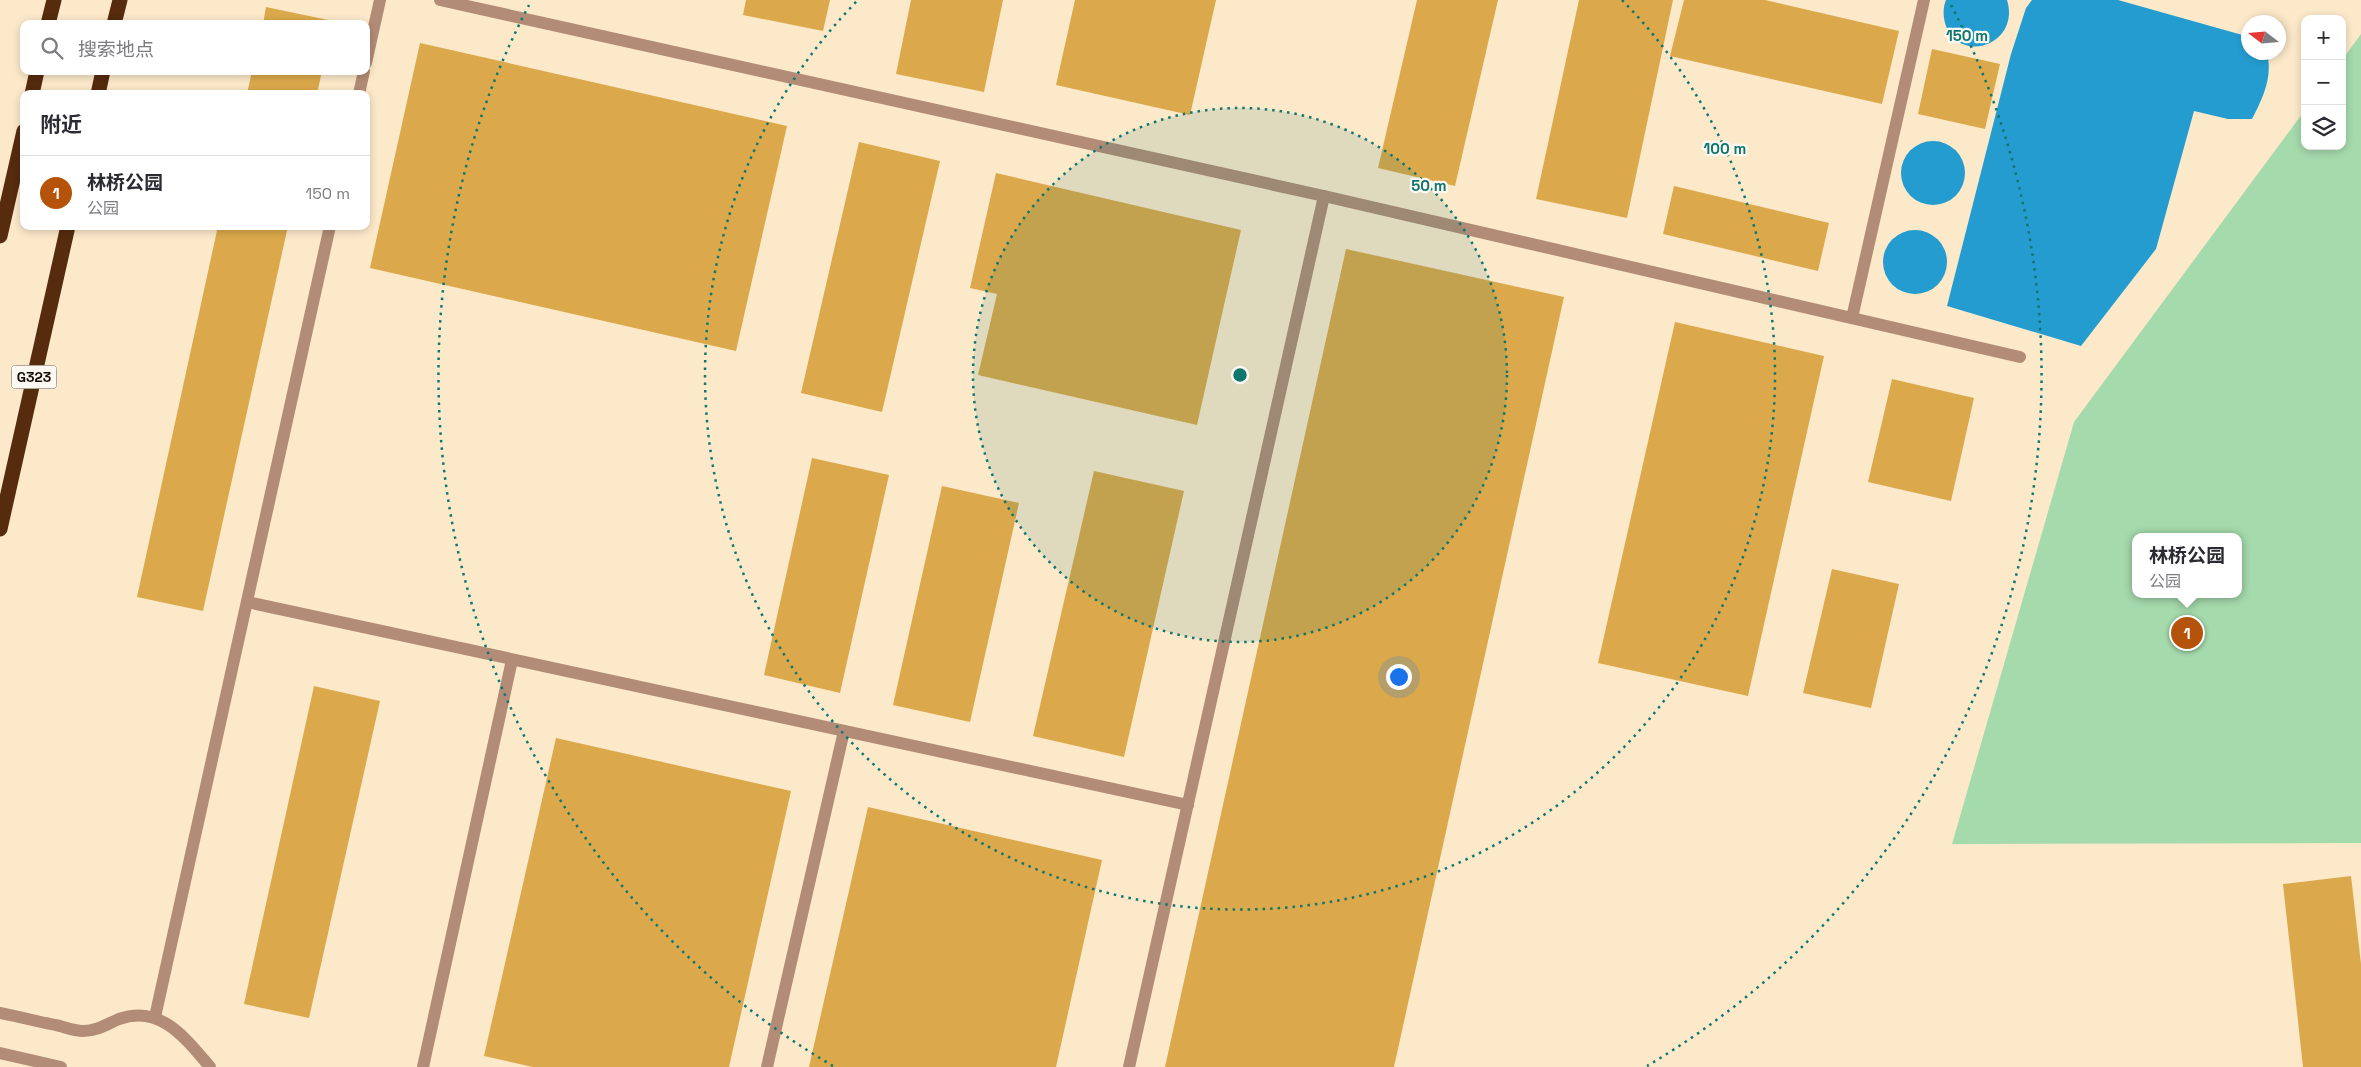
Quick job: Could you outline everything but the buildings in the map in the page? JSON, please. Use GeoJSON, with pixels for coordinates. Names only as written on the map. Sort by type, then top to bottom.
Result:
{"type":"FeatureCollection","features":[{"type":"Feature","properties":{"kind":"highway"},"geometry":{"type":"LineString","coordinates":[[49,20],[54,0]]}},
{"type":"Feature","properties":{"kind":"highway"},"geometry":{"type":"LineString","coordinates":[[115,20],[120,0]]}},
{"type":"Feature","properties":{"kind":"highway"},"geometry":{"type":"LineString","coordinates":[[33,90],[36,75]]}},
{"type":"Feature","properties":{"kind":"highway"},"geometry":{"type":"LineString","coordinates":[[99,90],[102,75]]}},
{"type":"Feature","properties":{"kind":"highway"},"geometry":{"type":"LineString","coordinates":[[0,236],[20,148]]}},
{"type":"Feature","properties":{"kind":"highway","name":"G323"},"geometry":{"type":"LineString","coordinates":[[0,529],[67,230]]}},
{"type":"Feature","properties":{"kind":"lane"},"geometry":{"type":"LineString","coordinates":[[370,45],[380,0]]}},
{"type":"Feature","properties":{"kind":"lane"},"geometry":{"type":"LineString","coordinates":[[440,0],[1324,196],[2020,357]]}},
{"type":"Feature","properties":{"kind":"lane"},"geometry":{"type":"LineString","coordinates":[[1852,318],[1924,0]]}},
{"type":"Feature","properties":{"kind":"lane"},"geometry":{"type":"LineString","coordinates":[[360,90],[363,75]]}},
{"type":"Feature","properties":{"kind":"lane"},"geometry":{"type":"LineString","coordinates":[[1129,1067],[1324,196]]}},
{"type":"Feature","properties":{"kind":"lane"},"geometry":{"type":"LineString","coordinates":[[155,1018],[329,230]]}},
{"type":"Feature","properties":{"kind":"lane"},"geometry":{"type":"LineString","coordinates":[[247,602],[1188,805]]}},
{"type":"Feature","properties":{"kind":"lane"},"geometry":{"type":"LineString","coordinates":[[423,1067],[512,660]]}},
{"type":"Feature","properties":{"kind":"lane"},"geometry":{"type":"LineString","coordinates":[[767,1067],[844,731]]}},
{"type":"Feature","properties":{"kind":"lane"},"geometry":{"type":"LineString","coordinates":[[0,1012],[82,1031],[101,1028],[127,1018],[142,1015],[155,1018],[166,1022],[183,1036],[210,1067]]}},
{"type":"Feature","properties":{"kind":"lane"},"geometry":{"type":"LineString","coordinates":[[0,1053],[61,1067]]}},
{"type":"Feature","properties":{"kind":"green space"},"geometry":{"type":"Polygon","coordinates":[[[2361,34],[2361,843],[1952,844],[2074,422],[2301,115],[2301,150],[2346,150],[2346,55],[2361,34]]]}},
{"type":"Feature","properties":{"kind":"water"},"geometry":{"type":"Polygon","coordinates":[[[1946,0],[2007,0],[2009,16],[2005,29],[1997,38],[1986,44],[1974,46],[1962,44],[1952,36],[1945,23],[1944,5],[1946,0]]]}},
{"type":"Feature","properties":{"kind":"water"},"geometry":{"type":"Polygon","coordinates":[[[2032,0],[2118,0],[2241,35],[2241,60],[2269,60],[2269,62],[2266,87],[2252,119],[2228,119],[2194,111],[2156,249],[2081,346],[1947,306],[2011,54],[2026,8],[2032,0]]]}},
{"type":"Feature","properties":{"kind":"water"},"geometry":{"type":"Polygon","coordinates":[[[1927,141],[1939,141],[1956,150],[1963,161],[1965,173],[1963,185],[1956,196],[1939,205],[1927,205],[1915,200],[1906,191],[1901,179],[1901,167],[1906,155],[1915,146],[1927,141]]]}},
{"type":"Feature","properties":{"kind":"water"},"geometry":{"type":"Polygon","coordinates":[[[1915,230],[1927,232],[1938,239],[1945,250],[1947,262],[1945,274],[1938,285],[1927,292],[1915,294],[1903,292],[1892,285],[1885,274],[1883,262],[1885,250],[1892,239],[1903,232],[1915,230]]]}},
{"type":"Feature","properties":{"kind":"place","name":"林桥公园"},"geometry":{"type":"Point","coordinates":[2187,633]}}]}
